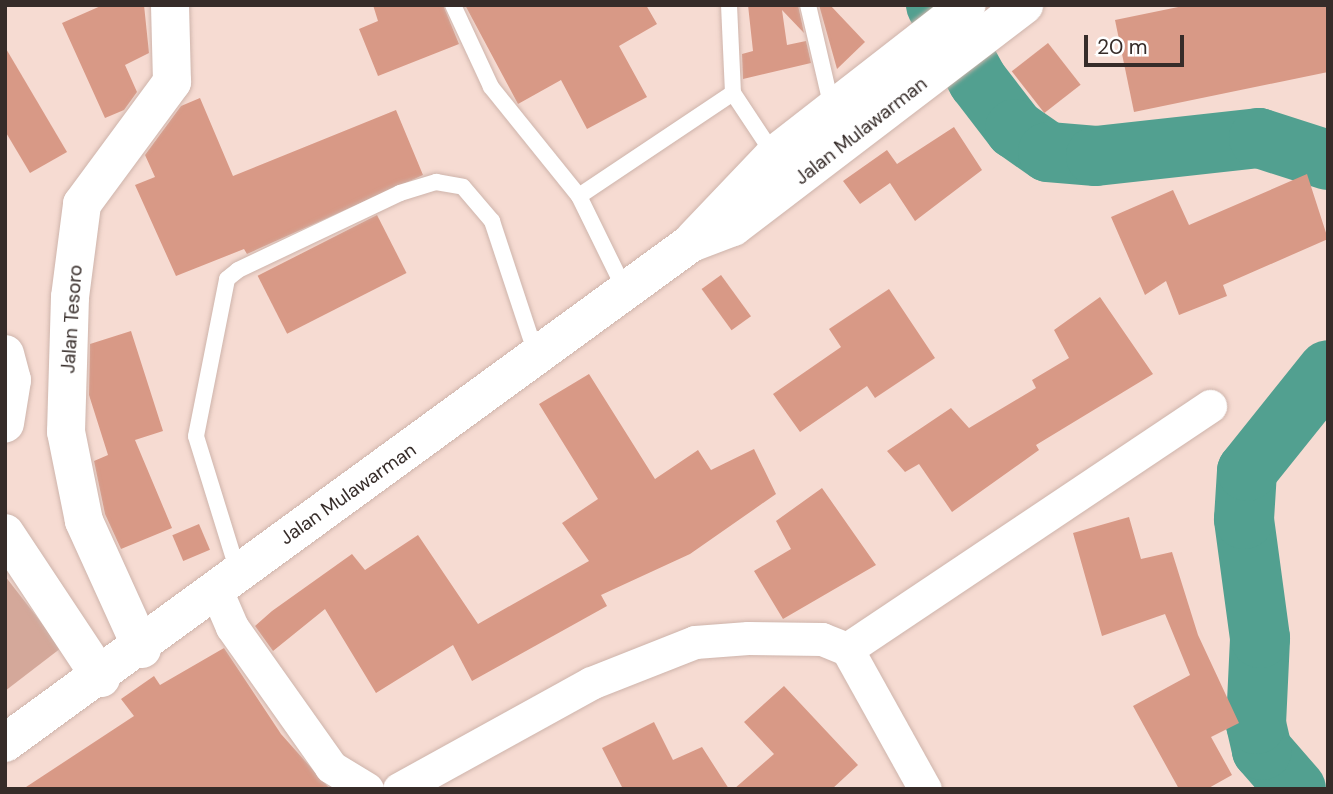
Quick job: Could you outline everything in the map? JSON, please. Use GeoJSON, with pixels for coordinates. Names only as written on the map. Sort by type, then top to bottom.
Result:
{"type":"FeatureCollection","features":[{"type":"Feature","properties":{"kind":"main road","name":"Jalan Tesoro"},"geometry":{"type":"LineString","coordinates":[[142,649],[84,521],[66,432],[70,297],[82,204],[172,82],[170,5]]}},
{"type":"Feature","properties":{"kind":"main road","name":"Jalan Mulawarman"},"geometry":{"type":"LineString","coordinates":[[691,243],[733,227],[910,71],[967,5]]}},
{"type":"Feature","properties":{"kind":"main road","name":"Jalan Mulawarman"},"geometry":{"type":"LineString","coordinates":[[5,743],[142,649],[227,581],[538,359],[691,243],[722,202],[774,155],[832,111],[910,71],[1019,9]]}},
{"type":"Feature","properties":{"kind":"main road"},"geometry":{"type":"LineString","coordinates":[[5,354],[12,380],[5,423]]}},
{"type":"Feature","properties":{"kind":"main road"},"geometry":{"type":"LineString","coordinates":[[5,533],[102,678]]}},
{"type":"Feature","properties":{"kind":"street"},"geometry":{"type":"LineString","coordinates":[[847,649],[1210,406]]}},
{"type":"Feature","properties":{"kind":"street"},"geometry":{"type":"LineString","coordinates":[[227,581],[232,627],[331,766],[367,789]]}},
{"type":"Feature","properties":{"kind":"street"},"geometry":{"type":"LineString","coordinates":[[399,789],[591,683],[695,642],[822,639],[847,649],[925,789]]}},
{"type":"Feature","properties":{"kind":"lane"},"geometry":{"type":"LineString","coordinates":[[453,5],[491,87],[579,196],[626,292]]}},
{"type":"Feature","properties":{"kind":"lane"},"geometry":{"type":"LineString","coordinates":[[729,5],[733,93],[774,155]]}},
{"type":"Feature","properties":{"kind":"lane"},"geometry":{"type":"LineString","coordinates":[[808,5],[832,111]]}},
{"type":"Feature","properties":{"kind":"lane"},"geometry":{"type":"LineString","coordinates":[[579,196],[733,93]]}},
{"type":"Feature","properties":{"kind":"lane"},"geometry":{"type":"LineString","coordinates":[[227,581],[196,436],[227,279],[238,270],[400,194],[436,182],[463,187],[492,221],[538,359]]}},
{"type":"Feature","properties":{"kind":"shaded area"},"geometry":{"type":"Polygon","coordinates":[[[5,576],[61,648],[5,691],[5,576]]]}},
{"type":"Feature","properties":{"kind":"building"},"geometry":{"type":"Polygon","coordinates":[[[103,5],[144,5],[149,53],[125,65],[137,92],[124,110],[105,118],[62,23],[103,5]]]}},
{"type":"Feature","properties":{"kind":"building"},"geometry":{"type":"Polygon","coordinates":[[[373,5],[443,5],[459,44],[378,76],[359,29],[378,21],[373,5]]]}},
{"type":"Feature","properties":{"kind":"building"},"geometry":{"type":"Polygon","coordinates":[[[465,5],[646,5],[657,24],[619,46],[647,97],[587,129],[561,80],[518,104],[465,5]]]}},
{"type":"Feature","properties":{"kind":"building"},"geometry":{"type":"Polygon","coordinates":[[[748,5],[798,5],[804,33],[782,10],[787,45],[806,41],[811,63],[743,79],[742,54],[753,51],[748,5]]]}},
{"type":"Feature","properties":{"kind":"building"},"geometry":{"type":"Polygon","coordinates":[[[819,5],[830,5],[865,42],[837,69],[819,5]]]}},
{"type":"Feature","properties":{"kind":"building"},"geometry":{"type":"Polygon","coordinates":[[[1188,5],[1328,5],[1328,72],[1134,112],[1115,20],[1188,5]]]}},
{"type":"Feature","properties":{"kind":"building"},"geometry":{"type":"Polygon","coordinates":[[[1048,43],[1081,85],[1044,113],[1012,71],[1048,43]]]}},
{"type":"Feature","properties":{"kind":"building"},"geometry":{"type":"Polygon","coordinates":[[[5,47],[67,152],[30,173],[5,131],[5,47]]]}},
{"type":"Feature","properties":{"kind":"building"},"geometry":{"type":"Polygon","coordinates":[[[200,98],[233,176],[396,110],[423,175],[247,254],[244,249],[176,276],[135,185],[155,177],[145,155],[181,106],[200,98]]]}},
{"type":"Feature","properties":{"kind":"building"},"geometry":{"type":"Polygon","coordinates":[[[954,127],[982,170],[915,221],[890,183],[860,204],[843,181],[887,150],[897,164],[954,127]]]}},
{"type":"Feature","properties":{"kind":"building"},"geometry":{"type":"Polygon","coordinates":[[[1307,174],[1328,239],[1223,285],[1227,296],[1179,315],[1166,281],[1145,295],[1111,217],[1173,190],[1189,225],[1307,174]]]}},
{"type":"Feature","properties":{"kind":"building"},"geometry":{"type":"Polygon","coordinates":[[[377,215],[407,273],[287,334],[258,276],[377,215]]]}},
{"type":"Feature","properties":{"kind":"building"},"geometry":{"type":"Polygon","coordinates":[[[721,275],[751,316],[732,330],[702,289],[721,275]]]}},
{"type":"Feature","properties":{"kind":"building"},"geometry":{"type":"Polygon","coordinates":[[[889,289],[935,358],[875,398],[867,386],[800,432],[773,394],[841,347],[829,329],[889,289]]]}},
{"type":"Feature","properties":{"kind":"building"},"geometry":{"type":"Polygon","coordinates":[[[1100,297],[1153,374],[1036,445],[1039,450],[952,512],[919,464],[905,472],[887,451],[951,408],[969,428],[1036,388],[1032,380],[1069,358],[1054,330],[1100,297]]]}},
{"type":"Feature","properties":{"kind":"building"},"geometry":{"type":"Polygon","coordinates":[[[131,331],[163,431],[135,440],[172,528],[121,549],[105,514],[94,461],[108,455],[89,395],[90,344],[131,331]]]}},
{"type":"Feature","properties":{"kind":"building"},"geometry":{"type":"Polygon","coordinates":[[[589,374],[655,479],[698,450],[711,470],[754,449],[776,494],[690,554],[601,595],[607,606],[472,681],[453,645],[376,693],[325,609],[273,651],[255,626],[272,611],[352,554],[365,570],[418,535],[478,624],[589,561],[562,523],[598,499],[539,404],[589,374]]]}},
{"type":"Feature","properties":{"kind":"building"},"geometry":{"type":"Polygon","coordinates":[[[822,488],[876,565],[783,619],[754,571],[791,549],[776,521],[822,488]]]}},
{"type":"Feature","properties":{"kind":"building"},"geometry":{"type":"Polygon","coordinates":[[[1129,517],[1141,559],[1172,552],[1198,635],[1239,723],[1211,737],[1232,775],[1207,789],[1179,789],[1133,706],[1190,675],[1165,614],[1102,636],[1073,533],[1129,517]]]}},
{"type":"Feature","properties":{"kind":"building"},"geometry":{"type":"Polygon","coordinates":[[[199,524],[210,550],[183,561],[172,535],[199,524]]]}},
{"type":"Feature","properties":{"kind":"building"},"geometry":{"type":"Polygon","coordinates":[[[224,648],[281,734],[330,789],[23,789],[134,716],[121,699],[154,676],[160,685],[224,648]]]}},
{"type":"Feature","properties":{"kind":"building"},"geometry":{"type":"Polygon","coordinates":[[[784,686],[858,765],[832,789],[734,789],[774,754],[744,722],[784,686]]]}},
{"type":"Feature","properties":{"kind":"building"},"geometry":{"type":"Polygon","coordinates":[[[654,722],[673,760],[702,747],[729,789],[623,789],[602,748],[654,722]]]}},
{"type":"Feature","properties":{"kind":"waterway"},"geometry":{"type":"LineString","coordinates":[[936,5],[978,81],[1015,129],[1048,152],[1096,156],[1259,138],[1328,160]]}},
{"type":"Feature","properties":{"kind":"waterway"},"geometry":{"type":"LineString","coordinates":[[1296,789],[1262,750],[1256,724],[1260,638],[1244,519],[1247,471],[1328,370]]}}]}
